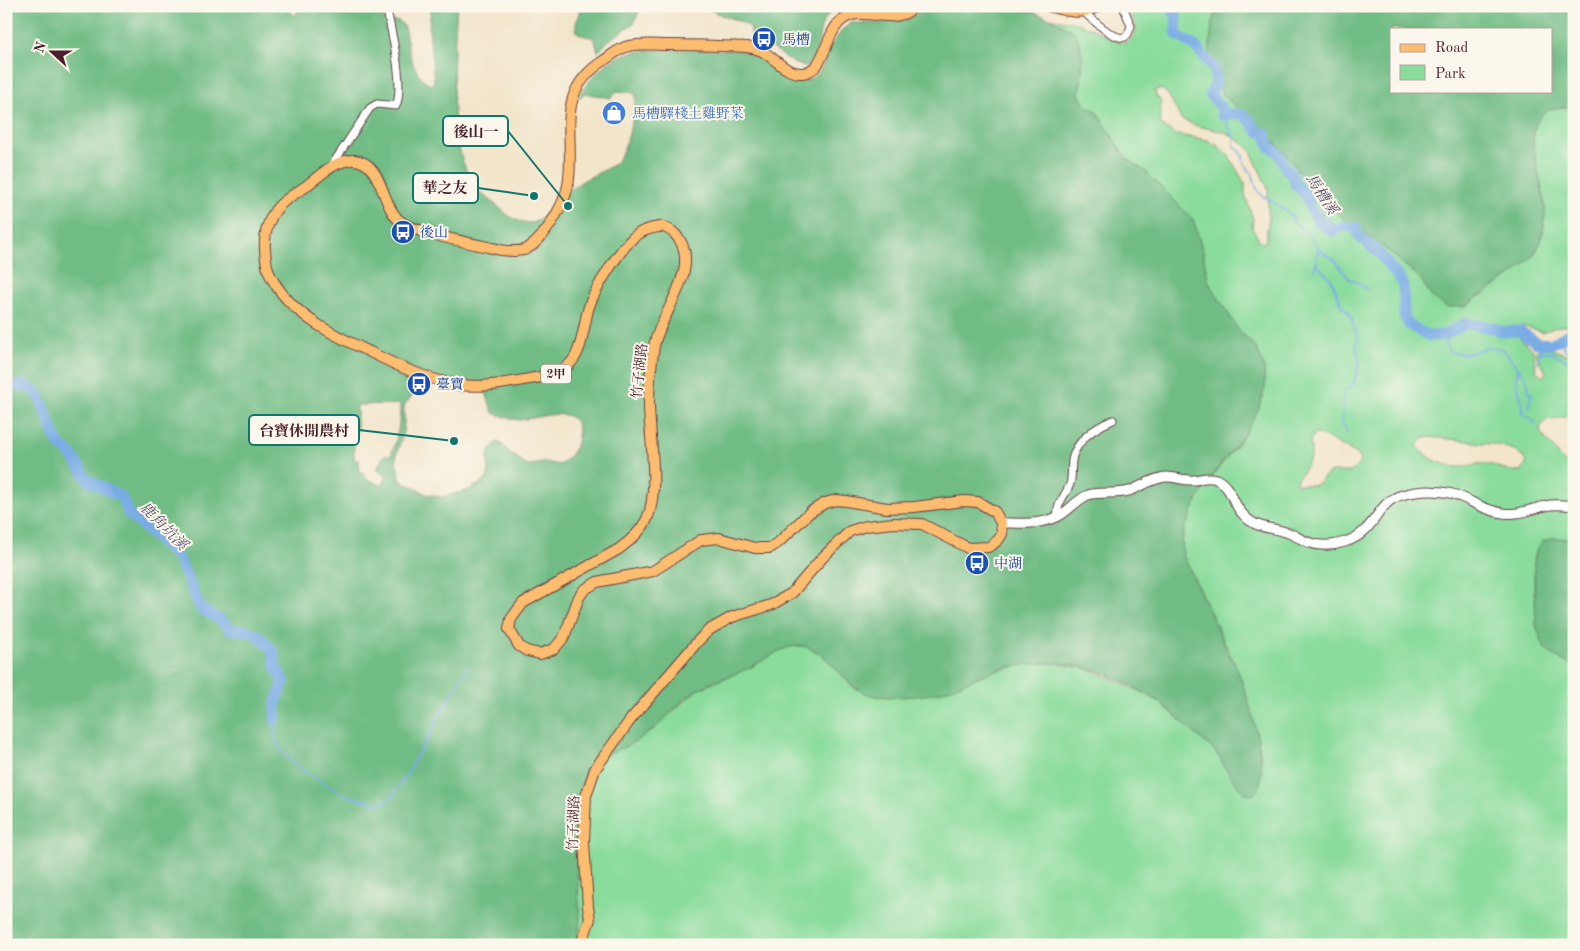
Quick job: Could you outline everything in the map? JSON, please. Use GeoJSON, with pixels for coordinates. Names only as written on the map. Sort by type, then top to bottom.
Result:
{"type":"FeatureCollection","features":[{"type":"Feature","properties":{"kind":"main road","name":"竹子湖路"},"geometry":{"type":"LineString","coordinates":[[581,945],[590,919],[584,841],[586,796],[595,769],[631,719],[698,641],[709,630],[732,618],[771,605],[792,593],[822,558],[850,532],[866,526],[894,522],[916,523],[943,534],[968,548],[988,547],[999,539],[1002,534],[1001,523],[995,512],[978,502],[964,501],[887,508],[836,500],[825,503],[810,512],[779,542],[770,548],[755,548],[719,538],[702,540],[653,571],[596,582],[584,590],[579,597],[564,637],[554,649],[540,654],[527,651],[519,646],[509,629],[510,619],[523,604],[619,549],[641,529],[647,519],[653,490],[649,402],[651,365],[655,343],[685,272],[686,253],[683,245],[674,232],[661,226],[648,229],[635,236],[623,249],[606,275],[589,307],[575,359],[568,367],[548,376],[486,385],[455,384],[411,372],[337,336],[313,322],[279,290],[272,280],[266,261],[266,232],[271,218],[278,207],[286,200],[343,161],[353,160],[369,167],[376,176],[391,210],[399,220],[408,225],[424,232],[501,250],[513,252],[523,250],[542,237],[564,199],[570,178],[570,110],[573,94],[581,79],[590,70],[617,51],[628,46],[647,44],[747,46],[761,51],[794,73],[809,72],[815,68],[821,59],[834,28],[841,21],[852,15],[888,16],[902,14],[916,6]]}},
{"type":"Feature","properties":{"kind":"main road"},"geometry":{"type":"LineString","coordinates":[[1048,6],[1065,11],[1092,9]]}},
{"type":"Feature","properties":{"kind":"street"},"geometry":{"type":"LineString","coordinates":[[328,170],[370,108],[377,104],[396,106],[400,98],[395,47],[386,6]]}},
{"type":"Feature","properties":{"kind":"street"},"geometry":{"type":"LineString","coordinates":[[1092,9],[1111,34],[1124,37],[1128,34],[1131,26],[1123,6]]}},
{"type":"Feature","properties":{"kind":"street"},"geometry":{"type":"LineString","coordinates":[[1058,517],[1057,510],[1071,481],[1073,456],[1086,436],[1099,426],[1113,420]]}},
{"type":"Feature","properties":{"kind":"street"},"geometry":{"type":"LineString","coordinates":[[1001,523],[1038,523],[1058,517],[1072,505],[1089,495],[1124,493],[1139,488],[1152,480],[1167,477],[1193,480],[1204,477],[1221,481],[1238,509],[1258,526],[1289,533],[1308,543],[1323,545],[1342,543],[1354,538],[1364,531],[1389,501],[1400,495],[1423,491],[1459,496],[1480,507],[1504,514],[1552,505],[1574,506]]}},
{"type":"Feature","properties":{"kind":"green space"},"geometry":{"type":"Polygon","coordinates":[[[6,6],[286,6],[294,16],[303,6],[380,6],[384,21],[399,21],[404,26],[414,66],[430,85],[434,81],[429,29],[431,6],[457,6],[453,101],[455,126],[460,150],[467,171],[477,189],[509,216],[529,223],[544,216],[569,191],[579,184],[614,164],[623,152],[634,113],[636,97],[634,93],[617,91],[611,98],[585,93],[577,99],[596,74],[620,56],[644,51],[676,49],[751,52],[761,57],[789,78],[798,81],[809,80],[819,72],[831,46],[843,29],[851,23],[880,23],[907,19],[932,6],[1015,6],[1050,18],[1072,30],[1078,37],[1083,60],[1079,95],[1086,106],[1096,111],[1126,158],[1146,172],[1193,219],[1203,252],[1208,281],[1237,328],[1257,349],[1264,367],[1265,388],[1258,410],[1245,434],[1220,465],[1198,498],[1184,530],[1182,542],[1183,555],[1236,667],[1247,696],[1260,750],[1261,781],[1257,791],[1252,795],[1246,794],[1240,789],[1217,754],[1160,702],[1127,683],[1091,669],[1055,663],[1030,664],[987,673],[927,695],[882,697],[863,692],[852,685],[824,657],[814,650],[803,646],[790,647],[749,668],[697,690],[641,738],[592,761],[589,765],[580,793],[578,810],[577,861],[580,918],[579,931],[574,945],[6,945],[6,6]],[[420,381],[405,404],[404,429],[396,462],[401,480],[405,484],[413,486],[426,494],[442,497],[469,490],[486,480],[489,470],[489,451],[498,442],[527,466],[546,462],[559,465],[569,456],[576,445],[578,437],[577,426],[573,419],[566,415],[557,414],[520,420],[513,419],[493,413],[485,390],[454,389],[420,381]],[[400,404],[357,405],[357,431],[354,431],[354,460],[359,460],[360,473],[365,473],[363,477],[382,486],[387,475],[377,470],[384,455],[391,455],[398,430],[400,404]]]}},
{"type":"Feature","properties":{"kind":"green space"},"geometry":{"type":"Polygon","coordinates":[[[582,6],[641,6],[634,23],[608,41],[598,52],[592,37],[579,34],[577,31],[576,23],[582,6]]]}},
{"type":"Feature","properties":{"kind":"green space"},"geometry":{"type":"Polygon","coordinates":[[[707,6],[838,6],[823,22],[816,53],[811,63],[806,67],[793,63],[771,47],[753,40],[750,27],[717,13],[707,6]]]}},
{"type":"Feature","properties":{"kind":"green space"},"geometry":{"type":"Polygon","coordinates":[[[1126,6],[1217,6],[1212,24],[1222,94],[1282,149],[1309,185],[1420,278],[1432,297],[1465,307],[1517,271],[1535,253],[1544,228],[1545,211],[1535,155],[1535,126],[1542,115],[1554,108],[1574,107],[1574,340],[1572,327],[1568,326],[1557,327],[1543,332],[1523,326],[1516,328],[1516,334],[1533,350],[1536,371],[1543,377],[1546,372],[1536,355],[1536,351],[1545,347],[1574,357],[1574,417],[1546,420],[1541,426],[1540,432],[1564,462],[1569,463],[1574,458],[1574,539],[1553,538],[1536,550],[1534,595],[1559,659],[1574,666],[1574,945],[574,945],[579,931],[580,919],[577,861],[578,810],[580,793],[589,765],[592,761],[624,747],[653,729],[697,690],[751,667],[781,650],[793,646],[806,646],[824,656],[854,688],[876,696],[920,695],[940,692],[993,671],[1027,664],[1055,663],[1089,669],[1140,691],[1161,703],[1213,749],[1228,770],[1259,787],[1261,758],[1246,695],[1238,671],[1183,555],[1182,542],[1184,530],[1198,498],[1245,434],[1257,349],[1237,328],[1208,281],[1203,252],[1193,219],[1146,172],[1126,158],[1096,111],[1086,106],[1079,95],[1081,81],[1072,30],[1050,18],[1081,24],[1119,42],[1123,42],[1131,39],[1135,31],[1134,22],[1126,6]],[[1158,89],[1155,90],[1156,96],[1161,101],[1161,125],[1177,135],[1208,140],[1229,156],[1245,184],[1245,194],[1253,219],[1252,228],[1260,241],[1264,243],[1268,223],[1268,189],[1251,151],[1244,144],[1225,132],[1197,126],[1181,119],[1168,94],[1158,89]],[[1314,434],[1310,440],[1310,456],[1307,465],[1297,479],[1297,484],[1313,485],[1319,483],[1331,472],[1351,472],[1359,464],[1360,458],[1357,454],[1322,435],[1314,434]],[[1427,437],[1422,439],[1417,446],[1420,450],[1440,463],[1452,466],[1488,464],[1522,472],[1527,462],[1517,451],[1498,445],[1427,437]]]}},
{"type":"Feature","properties":{"kind":"green space"},"geometry":{"type":"Polygon","coordinates":[[[1217,6],[1574,6],[1574,107],[1554,108],[1542,115],[1535,126],[1535,155],[1545,211],[1541,239],[1535,253],[1517,271],[1465,307],[1447,307],[1432,297],[1420,278],[1383,247],[1343,218],[1309,185],[1282,149],[1222,94],[1209,57],[1212,24],[1217,6]]]}},
{"type":"Feature","properties":{"kind":"green space"},"geometry":{"type":"Polygon","coordinates":[[[1553,538],[1574,539],[1574,666],[1559,659],[1545,649],[1536,626],[1534,564],[1536,550],[1543,541],[1553,538]]]}},
{"type":"Feature","properties":{"kind":"waterway","name":"馬槽溪"},"geometry":{"type":"LineString","coordinates":[[1172,6],[1171,9],[1176,14],[1177,35],[1195,46],[1214,69],[1216,82],[1210,94],[1221,107],[1222,115],[1243,115],[1250,120],[1257,131],[1266,134],[1269,146],[1278,153],[1287,170],[1293,175],[1295,184],[1307,196],[1310,208],[1320,223],[1332,231],[1343,226],[1356,227],[1359,236],[1380,254],[1403,283],[1404,317],[1409,325],[1429,336],[1445,335],[1466,323],[1497,329],[1502,332],[1520,331],[1537,343],[1551,344],[1574,331]]}},
{"type":"Feature","properties":{"kind":"waterway"},"geometry":{"type":"LineString","coordinates":[[1230,114],[1227,124],[1234,137],[1234,146],[1239,149],[1243,161],[1253,176],[1257,189],[1263,197],[1268,198],[1290,214],[1294,222],[1312,237],[1318,247],[1316,262],[1331,279],[1343,308],[1346,309],[1352,318],[1358,338],[1356,349],[1360,362],[1354,383],[1344,393],[1344,411],[1341,421],[1347,433]]}},
{"type":"Feature","properties":{"kind":"waterway"},"geometry":{"type":"LineString","coordinates":[[1313,213],[1320,212],[1334,224],[1343,226]]}},
{"type":"Feature","properties":{"kind":"waterway"},"geometry":{"type":"LineString","coordinates":[[1319,248],[1323,253],[1334,259],[1349,279],[1356,281],[1367,289]]}},
{"type":"Feature","properties":{"kind":"waterway"},"geometry":{"type":"LineString","coordinates":[[1314,271],[1316,263]]}},
{"type":"Feature","properties":{"kind":"waterway"},"geometry":{"type":"LineString","coordinates":[[1441,335],[1450,352],[1466,354],[1489,347],[1503,349],[1518,368],[1516,380],[1523,406],[1522,412],[1536,423]]}},
{"type":"Feature","properties":{"kind":"waterway"},"geometry":{"type":"LineString","coordinates":[[1565,336],[1570,344],[1574,345]]}},
{"type":"Feature","properties":{"kind":"waterway"},"geometry":{"type":"LineString","coordinates":[[1560,339],[1564,348],[1574,358]]}},
{"type":"Feature","properties":{"kind":"waterway"},"geometry":{"type":"LineString","coordinates":[[1539,343],[1540,353],[1551,352],[1567,360],[1570,364]]}},
{"type":"Feature","properties":{"kind":"waterway"},"geometry":{"type":"LineString","coordinates":[[1537,363],[1540,354]]}},
{"type":"Feature","properties":{"kind":"waterway"},"geometry":{"type":"LineString","coordinates":[[1519,369],[1527,380],[1529,392],[1532,394],[1529,408]]}},
{"type":"Feature","properties":{"kind":"waterway","name":"鹿角坑溪"},"geometry":{"type":"LineString","coordinates":[[6,387],[25,385],[38,393],[58,443],[71,454],[88,480],[121,497],[129,514],[178,558],[201,609],[224,622],[229,629],[249,631],[259,636],[273,651],[276,668],[284,681],[276,703],[275,720]]}},
{"type":"Feature","properties":{"kind":"waterway","name":"鹿角坑溪"},"geometry":{"type":"LineString","coordinates":[[275,720],[276,740],[286,757],[310,775],[345,795],[378,804],[389,800],[407,774],[468,667]]}},
{"type":"Feature","properties":{"kind":"place","name":"馬槽"},"geometry":{"type":"Point","coordinates":[764,39]}},
{"type":"Feature","properties":{"kind":"place","name":"馬槽驛棧土雞野菜"},"geometry":{"type":"Point","coordinates":[614,113]}},
{"type":"Feature","properties":{"kind":"place","name":"華之友"},"geometry":{"type":"Point","coordinates":[534,196]}},
{"type":"Feature","properties":{"kind":"place","name":"後山一"},"geometry":{"type":"Point","coordinates":[568,206]}},
{"type":"Feature","properties":{"kind":"place","name":"後山"},"geometry":{"type":"Point","coordinates":[403,232]}},
{"type":"Feature","properties":{"kind":"place","name":"臺寶"},"geometry":{"type":"Point","coordinates":[419,384]}},
{"type":"Feature","properties":{"kind":"place","name":"台寶休閒農村"},"geometry":{"type":"Point","coordinates":[454,441]}},
{"type":"Feature","properties":{"kind":"place","name":"中湖"},"geometry":{"type":"Point","coordinates":[977,563]}}]}
